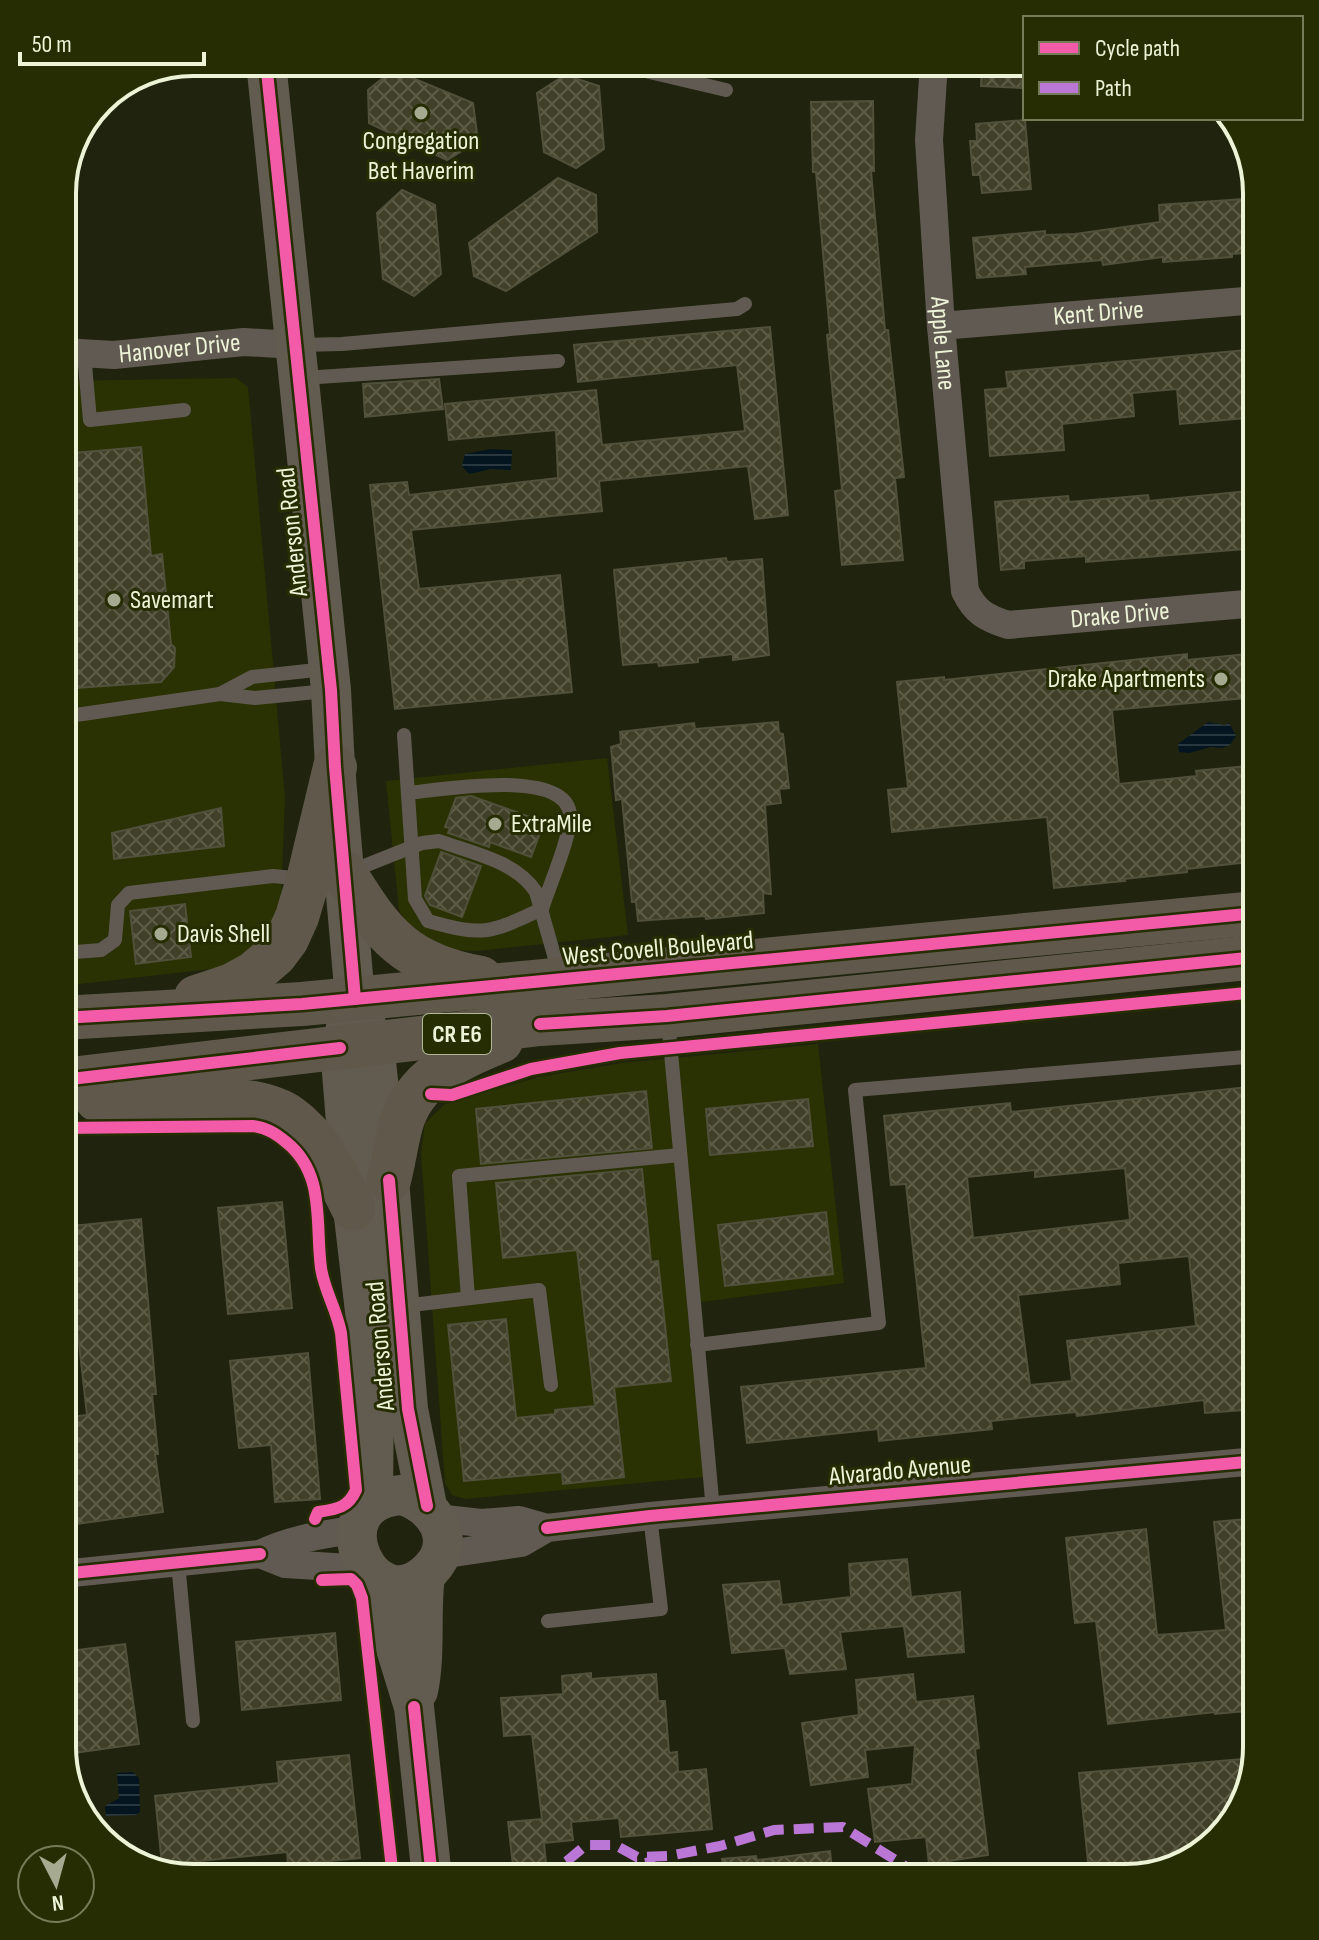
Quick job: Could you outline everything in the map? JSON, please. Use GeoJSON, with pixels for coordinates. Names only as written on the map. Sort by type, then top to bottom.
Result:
{"type":"FeatureCollection","features":[{"type":"Feature","properties":{"kind":"main road"},"geometry":{"type":"LineString","coordinates":[[154,1011],[232,985],[254,973],[275,955],[287,939],[297,917],[326,876],[335,767]]}},
{"type":"Feature","properties":{"kind":"main road"},"geometry":{"type":"LineString","coordinates":[[326,876],[414,957],[467,976],[519,984]]}},
{"type":"Feature","properties":{"kind":"main road","name":"West Covell Boulevard"},"geometry":{"type":"LineString","coordinates":[[76,1017],[302,1004],[1243,914]]}},
{"type":"Feature","properties":{"kind":"main road","name":"CR E6"},"geometry":{"type":"LineString","coordinates":[[76,1078],[540,1024],[667,1016],[1243,958]]}},
{"type":"Feature","properties":{"kind":"main road"},"geometry":{"type":"LineString","coordinates":[[389,1180],[407,1107],[421,1086],[453,1063],[540,1024]]}},
{"type":"Feature","properties":{"kind":"main road"},"geometry":{"type":"LineString","coordinates":[[76,1101],[220,1099],[252,1101],[274,1107],[297,1123],[320,1150],[353,1208]]}},
{"type":"Feature","properties":{"kind":"street","name":"Anderson Road"},"geometry":{"type":"LineString","coordinates":[[267,76],[330,680],[335,767]]}},
{"type":"Feature","properties":{"kind":"street","name":"Apple Lane"},"geometry":{"type":"LineString","coordinates":[[933,76],[929,140],[941,326],[965,591],[972,605],[985,618]]}},
{"type":"Feature","properties":{"kind":"street","name":"Kent Drive"},"geometry":{"type":"LineString","coordinates":[[941,326],[1243,301]]}},
{"type":"Feature","properties":{"kind":"street","name":"Hanover Drive"},"geometry":{"type":"LineString","coordinates":[[76,353],[114,355],[244,342],[297,362]]}},
{"type":"Feature","properties":{"kind":"street","name":"Drake Drive"},"geometry":{"type":"LineString","coordinates":[[985,618],[1008,625],[1243,604]]}},
{"type":"Feature","properties":{"kind":"street","name":"Anderson Road"},"geometry":{"type":"LineString","coordinates":[[326,876],[355,999],[357,1046],[353,1208],[374,1389],[366,1516]]}},
{"type":"Feature","properties":{"kind":"street","name":"Anderson Road"},"geometry":{"type":"LineString","coordinates":[[357,1046],[389,1180],[408,1409],[432,1539],[422,1612],[423,1668],[414,1707]]}},
{"type":"Feature","properties":{"kind":"street","name":"Alvarado Avenue"},"geometry":{"type":"LineString","coordinates":[[432,1539],[461,1522],[519,1520],[547,1528],[1243,1462]]}},
{"type":"Feature","properties":{"kind":"street"},"geometry":{"type":"LineString","coordinates":[[76,1573],[260,1554],[282,1543],[366,1516],[387,1497],[401,1495],[415,1499],[432,1539],[407,1583],[374,1575],[285,1564],[260,1554]]}},
{"type":"Feature","properties":{"kind":"street"},"geometry":{"type":"LineString","coordinates":[[366,1516],[356,1543],[374,1575]]}},
{"type":"Feature","properties":{"kind":"street","name":"Alvarado Avenue"},"geometry":{"type":"LineString","coordinates":[[432,1539],[521,1543],[547,1528]]}},
{"type":"Feature","properties":{"kind":"street","name":"Anderson Road"},"geometry":{"type":"LineString","coordinates":[[374,1575],[414,1707],[431,1864]]}},
{"type":"Feature","properties":{"kind":"lane"},"geometry":{"type":"LineString","coordinates":[[668,76],[726,90]]}},
{"type":"Feature","properties":{"kind":"lane"},"geometry":{"type":"LineString","coordinates":[[297,362],[342,344],[737,309],[745,304]]}},
{"type":"Feature","properties":{"kind":"lane"},"geometry":{"type":"LineString","coordinates":[[297,362],[558,361]]}},
{"type":"Feature","properties":{"kind":"lane"},"geometry":{"type":"LineString","coordinates":[[76,365],[90,420],[184,410]]}},
{"type":"Feature","properties":{"kind":"lane"},"geometry":{"type":"LineString","coordinates":[[220,694],[252,677],[330,680]]}},
{"type":"Feature","properties":{"kind":"lane"},"geometry":{"type":"LineString","coordinates":[[76,715],[220,694],[255,698],[330,680]]}},
{"type":"Feature","properties":{"kind":"lane"},"geometry":{"type":"LineString","coordinates":[[404,735],[415,899],[428,921],[467,932],[496,930],[542,909],[570,824],[568,803],[559,794],[507,783],[408,793]]}},
{"type":"Feature","properties":{"kind":"lane"},"geometry":{"type":"LineString","coordinates":[[76,952],[101,950],[115,940],[118,905],[129,893],[273,876],[326,876],[412,846],[439,841],[514,870],[529,881],[542,909],[561,980]]}},
{"type":"Feature","properties":{"kind":"lane"},"geometry":{"type":"LineString","coordinates":[[667,1016],[713,1510]]}},
{"type":"Feature","properties":{"kind":"lane"},"geometry":{"type":"LineString","coordinates":[[697,1345],[879,1323],[855,1090],[1243,1057]]}},
{"type":"Feature","properties":{"kind":"lane"},"geometry":{"type":"LineString","coordinates":[[468,1298],[459,1176],[680,1155]]}},
{"type":"Feature","properties":{"kind":"lane"},"geometry":{"type":"LineString","coordinates":[[399,1306],[539,1290],[551,1385]]}},
{"type":"Feature","properties":{"kind":"lane"},"geometry":{"type":"LineString","coordinates":[[548,1621],[661,1609],[650,1516]]}},
{"type":"Feature","properties":{"kind":"lane"},"geometry":{"type":"LineString","coordinates":[[178,1563],[193,1721]]}},
{"type":"Feature","properties":{"kind":"shaded area"},"geometry":{"type":"Polygon","coordinates":[[[236,378],[248,387],[285,798],[281,901],[274,923],[257,948],[229,967],[76,984],[76,381],[236,378]]]}},
{"type":"Feature","properties":{"kind":"shaded area"},"geometry":{"type":"Polygon","coordinates":[[[607,758],[628,935],[476,951],[451,950],[428,942],[409,926],[399,910],[386,781],[607,758]]]}},
{"type":"Feature","properties":{"kind":"shaded area"},"geometry":{"type":"Polygon","coordinates":[[[818,1044],[844,1283],[687,1304],[704,1477],[465,1499],[452,1495],[445,1483],[421,1154],[425,1123],[445,1104],[539,1077],[621,1063],[818,1044]]]}},
{"type":"Feature","properties":{"kind":"water"},"geometry":{"type":"Polygon","coordinates":[[[491,449],[512,450],[511,470],[491,469],[469,474],[462,466],[465,454],[491,449]]]}},
{"type":"Feature","properties":{"kind":"water"},"geometry":{"type":"Polygon","coordinates":[[[1208,722],[1229,723],[1236,736],[1230,745],[1179,752],[1178,744],[1208,722]]]}},
{"type":"Feature","properties":{"kind":"water"},"geometry":{"type":"Polygon","coordinates":[[[133,1772],[139,1778],[140,1812],[136,1815],[106,1816],[105,1806],[119,1798],[117,1773],[133,1772]]]}},
{"type":"Feature","properties":{"kind":"building","name":"Congregation Bet Haverim"},"geometry":{"type":"Polygon","coordinates":[[[386,76],[408,76],[473,103],[478,141],[447,160],[369,123],[368,90],[386,76]]]}},
{"type":"Feature","properties":{"kind":"building"},"geometry":{"type":"Polygon","coordinates":[[[563,76],[599,86],[604,149],[576,168],[544,152],[537,93],[563,76]]]}},
{"type":"Feature","properties":{"kind":"building"},"geometry":{"type":"Polygon","coordinates":[[[981,76],[1023,76],[1022,88],[981,86],[981,76]]]}},
{"type":"Feature","properties":{"kind":"building"},"geometry":{"type":"Polygon","coordinates":[[[873,101],[874,171],[871,171],[885,330],[888,330],[904,477],[895,478],[903,560],[842,565],[835,491],[842,490],[816,172],[813,172],[811,102],[873,101]]]}},
{"type":"Feature","properties":{"kind":"building"},"geometry":{"type":"Polygon","coordinates":[[[1025,120],[1031,189],[982,193],[980,175],[973,175],[970,141],[977,141],[976,124],[1025,120]]]}},
{"type":"Feature","properties":{"kind":"building"},"geometry":{"type":"Polygon","coordinates":[[[558,178],[596,195],[597,232],[506,291],[474,276],[469,243],[558,178]]]}},
{"type":"Feature","properties":{"kind":"building"},"geometry":{"type":"Polygon","coordinates":[[[402,190],[435,205],[441,274],[414,296],[383,279],[377,213],[402,190]]]}},
{"type":"Feature","properties":{"kind":"building"},"geometry":{"type":"Polygon","coordinates":[[[1243,199],[1243,253],[1232,254],[1232,257],[1163,262],[1163,257],[1103,265],[1102,260],[1025,267],[1026,274],[977,278],[973,238],[1045,231],[1045,235],[1075,234],[1160,222],[1159,205],[1243,199]]]}},
{"type":"Feature","properties":{"kind":"building"},"geometry":{"type":"Polygon","coordinates":[[[770,327],[788,515],[755,519],[748,466],[599,481],[602,511],[411,530],[419,589],[560,575],[572,692],[395,709],[370,485],[407,482],[409,495],[558,478],[556,430],[449,440],[445,404],[596,390],[602,445],[745,431],[737,365],[578,382],[574,345],[770,327]]]}},
{"type":"Feature","properties":{"kind":"building"},"geometry":{"type":"Polygon","coordinates":[[[1243,350],[1243,418],[1180,424],[1177,389],[1132,393],[1134,416],[1062,424],[1064,450],[990,456],[985,390],[1008,388],[1006,372],[1243,350]]]}},
{"type":"Feature","properties":{"kind":"building"},"geometry":{"type":"Polygon","coordinates":[[[439,379],[443,409],[365,417],[363,384],[439,379]]]}},
{"type":"Feature","properties":{"kind":"building","name":"Savemart"},"geometry":{"type":"Polygon","coordinates":[[[141,447],[151,556],[162,554],[171,644],[175,648],[174,667],[161,682],[76,688],[76,453],[141,447]]]}},
{"type":"Feature","properties":{"kind":"building"},"geometry":{"type":"Polygon","coordinates":[[[1243,491],[1243,549],[1086,562],[1086,556],[1024,561],[1024,568],[1001,570],[995,502],[1068,496],[1069,502],[1148,495],[1149,501],[1243,491]]]}},
{"type":"Feature","properties":{"kind":"building"},"geometry":{"type":"Polygon","coordinates":[[[726,558],[727,562],[762,559],[769,655],[733,660],[733,654],[659,666],[658,662],[623,665],[614,570],[726,558]]]}},
{"type":"Feature","properties":{"kind":"building"},"geometry":{"type":"Polygon","coordinates":[[[1187,654],[1187,660],[1243,654],[1243,698],[1112,710],[1119,784],[1197,776],[1196,771],[1243,766],[1243,863],[1125,881],[1054,888],[1047,817],[892,832],[888,790],[908,788],[897,682],[944,677],[944,680],[1187,654]]]}},
{"type":"Feature","properties":{"kind":"building"},"geometry":{"type":"Polygon","coordinates":[[[778,722],[779,733],[783,734],[789,788],[779,789],[781,803],[765,805],[771,894],[763,893],[764,913],[638,921],[636,902],[632,902],[622,799],[616,800],[611,747],[621,744],[620,732],[694,723],[695,729],[778,722]]]}},
{"type":"Feature","properties":{"kind":"building","name":"ExtraMile"},"geometry":{"type":"Polygon","coordinates":[[[471,796],[544,822],[531,857],[490,842],[489,847],[448,833],[450,828],[445,827],[456,798],[471,796]]]}},
{"type":"Feature","properties":{"kind":"building"},"geometry":{"type":"Polygon","coordinates":[[[221,808],[224,846],[114,859],[112,833],[221,808]]]}},
{"type":"Feature","properties":{"kind":"building"},"geometry":{"type":"Polygon","coordinates":[[[441,852],[481,866],[462,917],[430,905],[425,896],[441,852]]]}},
{"type":"Feature","properties":{"kind":"building","name":"Davis Shell"},"geometry":{"type":"Polygon","coordinates":[[[185,904],[191,957],[136,964],[130,911],[185,904]]]}},
{"type":"Feature","properties":{"kind":"building"},"geometry":{"type":"Polygon","coordinates":[[[1243,1087],[1243,1410],[1205,1413],[1204,1400],[1077,1416],[1076,1412],[991,1421],[992,1429],[879,1441],[878,1429],[747,1443],[741,1387],[926,1368],[906,1184],[891,1185],[884,1116],[1010,1103],[1011,1112],[1243,1087]],[[1125,1168],[1035,1177],[1035,1170],[967,1177],[973,1238],[1130,1220],[1125,1168]],[[1189,1256],[1118,1263],[1120,1284],[1018,1295],[1030,1385],[1072,1381],[1067,1341],[1196,1326],[1189,1256]]]}},
{"type":"Feature","properties":{"kind":"building"},"geometry":{"type":"Polygon","coordinates":[[[646,1091],[652,1148],[481,1164],[476,1109],[646,1091]]]}},
{"type":"Feature","properties":{"kind":"building"},"geometry":{"type":"Polygon","coordinates":[[[808,1099],[813,1146],[710,1155],[706,1109],[808,1099]]]}},
{"type":"Feature","properties":{"kind":"building"},"geometry":{"type":"Polygon","coordinates":[[[642,1169],[651,1262],[658,1261],[671,1381],[614,1387],[624,1477],[563,1484],[562,1472],[464,1481],[448,1325],[506,1319],[516,1418],[595,1406],[577,1250],[503,1258],[496,1183],[642,1169]]]}},
{"type":"Feature","properties":{"kind":"building"},"geometry":{"type":"Polygon","coordinates":[[[282,1202],[292,1308],[228,1314],[218,1208],[282,1202]]]}},
{"type":"Feature","properties":{"kind":"building"},"geometry":{"type":"Polygon","coordinates":[[[826,1212],[833,1274],[725,1286],[718,1225],[826,1212]]]}},
{"type":"Feature","properties":{"kind":"building"},"geometry":{"type":"Polygon","coordinates":[[[141,1219],[156,1394],[152,1394],[158,1454],[155,1454],[163,1512],[76,1524],[76,1416],[87,1415],[76,1335],[76,1226],[141,1219]]]}},
{"type":"Feature","properties":{"kind":"building"},"geometry":{"type":"Polygon","coordinates":[[[308,1353],[320,1499],[275,1502],[271,1445],[239,1448],[230,1361],[308,1353]]]}},
{"type":"Feature","properties":{"kind":"building"},"geometry":{"type":"Polygon","coordinates":[[[1243,1519],[1243,1711],[1108,1724],[1096,1621],[1075,1623],[1066,1538],[1146,1529],[1157,1635],[1226,1630],[1214,1522],[1243,1519]]]}},
{"type":"Feature","properties":{"kind":"building"},"geometry":{"type":"Polygon","coordinates":[[[907,1559],[911,1597],[960,1592],[964,1652],[908,1657],[904,1626],[840,1632],[846,1669],[790,1674],[785,1648],[732,1653],[723,1585],[779,1581],[782,1605],[851,1597],[849,1564],[907,1559]]]}},
{"type":"Feature","properties":{"kind":"building"},"geometry":{"type":"Polygon","coordinates":[[[335,1633],[341,1700],[242,1710],[236,1642],[335,1633]]]}},
{"type":"Feature","properties":{"kind":"building"},"geometry":{"type":"Polygon","coordinates":[[[125,1644],[139,1744],[76,1753],[76,1650],[125,1644]]]}},
{"type":"Feature","properties":{"kind":"building"},"geometry":{"type":"Polygon","coordinates":[[[591,1673],[591,1679],[656,1674],[658,1701],[665,1701],[669,1753],[677,1752],[678,1772],[706,1769],[712,1829],[621,1837],[619,1818],[571,1822],[573,1840],[544,1843],[546,1863],[513,1864],[508,1822],[542,1819],[532,1734],[504,1736],[501,1698],[563,1694],[562,1676],[591,1673]]]}},
{"type":"Feature","properties":{"kind":"building"},"geometry":{"type":"Polygon","coordinates":[[[913,1674],[916,1702],[973,1696],[979,1748],[975,1749],[988,1855],[929,1864],[926,1837],[875,1842],[868,1789],[912,1784],[915,1745],[865,1750],[868,1777],[811,1785],[802,1723],[859,1715],[856,1680],[913,1674]]]}},
{"type":"Feature","properties":{"kind":"building"},"geometry":{"type":"Polygon","coordinates":[[[349,1755],[360,1858],[288,1864],[287,1852],[180,1863],[161,1860],[155,1796],[279,1783],[277,1762],[349,1755]]]}},
{"type":"Feature","properties":{"kind":"building"},"geometry":{"type":"Polygon","coordinates":[[[1242,1759],[1234,1792],[1209,1830],[1173,1854],[1142,1863],[1088,1862],[1079,1773],[1242,1759]]]}},
{"type":"Feature","properties":{"kind":"building"},"geometry":{"type":"Polygon","coordinates":[[[830,1851],[831,1864],[723,1864],[722,1859],[756,1856],[757,1860],[830,1851]]]}},
{"type":"Feature","properties":{"kind":"marked path"},"geometry":{"type":"LineString","coordinates":[[562,1864],[586,1845],[615,1845],[637,1857],[668,1856],[720,1846],[774,1830],[843,1827],[902,1864]]}},
{"type":"Feature","properties":{"kind":"marked path"},"geometry":{"type":"LineString","coordinates":[[649,1857],[651,1864]]}},
{"type":"Feature","properties":{"kind":"cycle path"},"geometry":{"type":"LineString","coordinates":[[267,76],[331,690],[355,999]]}},
{"type":"Feature","properties":{"kind":"cycle path"},"geometry":{"type":"LineString","coordinates":[[76,1017],[302,1004],[1243,914]]}},
{"type":"Feature","properties":{"kind":"cycle path"},"geometry":{"type":"LineString","coordinates":[[540,1024],[667,1016],[1243,958]]}},
{"type":"Feature","properties":{"kind":"cycle path"},"geometry":{"type":"LineString","coordinates":[[431,1094],[452,1095],[531,1069],[620,1053],[1243,993]]}},
{"type":"Feature","properties":{"kind":"cycle path"},"geometry":{"type":"LineString","coordinates":[[76,1078],[340,1048]]}},
{"type":"Feature","properties":{"kind":"cycle path"},"geometry":{"type":"LineString","coordinates":[[76,1128],[253,1126],[263,1128],[286,1142],[308,1169],[316,1200],[321,1268],[341,1333],[356,1490],[345,1504],[318,1512],[315,1519]]}},
{"type":"Feature","properties":{"kind":"cycle path"},"geometry":{"type":"LineString","coordinates":[[389,1180],[408,1409],[427,1506]]}},
{"type":"Feature","properties":{"kind":"cycle path"},"geometry":{"type":"LineString","coordinates":[[547,1528],[1243,1462]]}},
{"type":"Feature","properties":{"kind":"cycle path"},"geometry":{"type":"LineString","coordinates":[[76,1573],[260,1554]]}},
{"type":"Feature","properties":{"kind":"cycle path"},"geometry":{"type":"LineString","coordinates":[[322,1580],[351,1579],[362,1598],[391,1864]]}},
{"type":"Feature","properties":{"kind":"cycle path"},"geometry":{"type":"LineString","coordinates":[[414,1707],[431,1864]]}},
{"type":"Feature","properties":{"kind":"place","name":"Congregation Bet Haverim"},"geometry":{"type":"Point","coordinates":[421,113]}},
{"type":"Feature","properties":{"kind":"place","name":"Savemart"},"geometry":{"type":"Point","coordinates":[114,600]}},
{"type":"Feature","properties":{"kind":"place","name":"Drake Apartments"},"geometry":{"type":"Point","coordinates":[1221,679]}},
{"type":"Feature","properties":{"kind":"place","name":"ExtraMile"},"geometry":{"type":"Point","coordinates":[495,824]}},
{"type":"Feature","properties":{"kind":"place","name":"Davis Shell"},"geometry":{"type":"Point","coordinates":[161,934]}}]}
